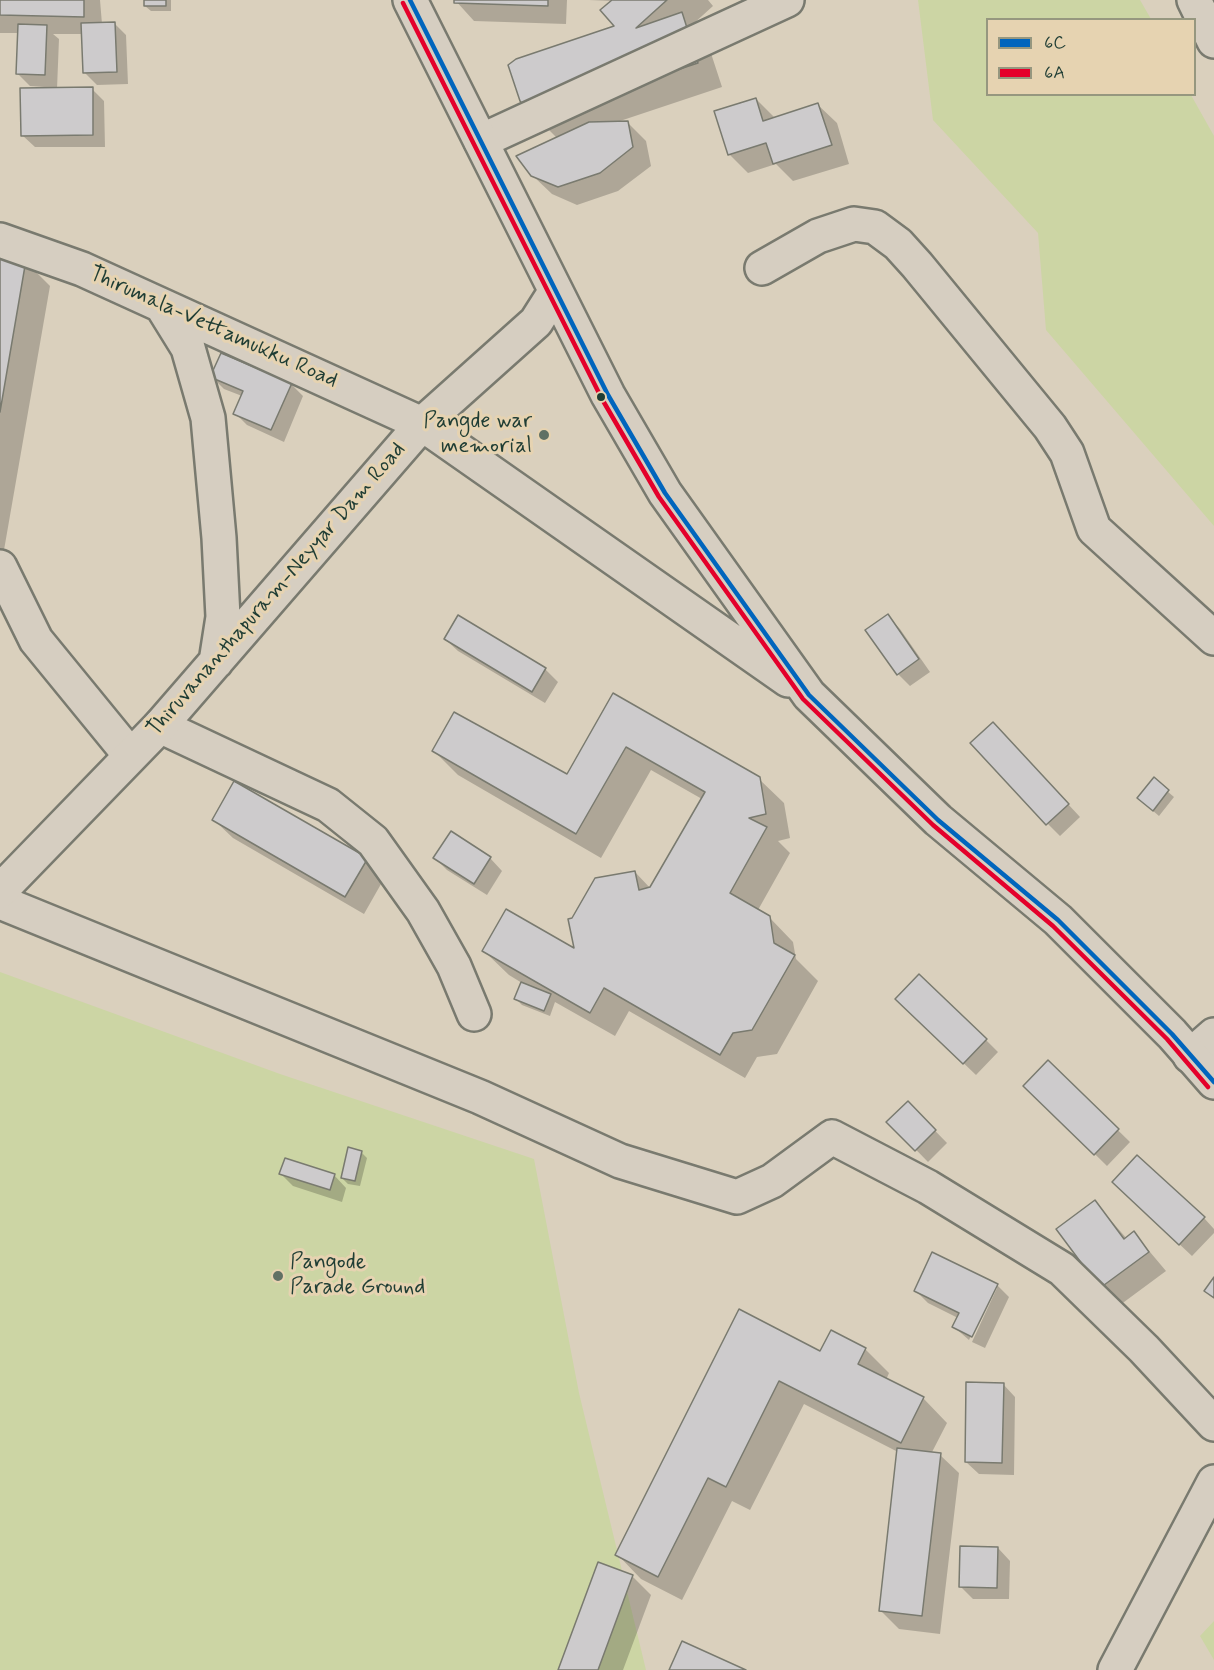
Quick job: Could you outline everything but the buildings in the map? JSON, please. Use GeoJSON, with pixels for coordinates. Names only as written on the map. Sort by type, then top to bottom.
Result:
{"type":"FeatureCollection","features":[{"type":"Feature","properties":{"kind":"main road"},"geometry":{"type":"LineString","coordinates":[[410,0],[608,395],[664,493],[809,695],[938,820],[1058,920],[1172,1034],[1202,1046],[1214,1082]]}},
{"type":"Feature","properties":{"kind":"main road"},"geometry":{"type":"LineString","coordinates":[[481,141],[787,0]]}},
{"type":"Feature","properties":{"kind":"main road"},"geometry":{"type":"LineString","coordinates":[[1194,0],[1214,41]]}},
{"type":"Feature","properties":{"kind":"main road"},"geometry":{"type":"LineString","coordinates":[[762,268],[818,236],[854,224],[875,227],[886,234],[917,264],[1050,427],[1067,453],[1094,529],[1214,638]]}},
{"type":"Feature","properties":{"kind":"main road","name":"Thirumala-Vettamukku Road"},"geometry":{"type":"LineString","coordinates":[[0,240],[82,269],[422,424],[809,695]]}},
{"type":"Feature","properties":{"kind":"main road","name":"Thiruvananthapuram-Neyyar Dam Road"},"geometry":{"type":"LineString","coordinates":[[2,888],[160,726],[422,424],[536,322],[555,292]]}},
{"type":"Feature","properties":{"kind":"main road"},"geometry":{"type":"LineString","coordinates":[[162,306],[188,348],[208,418],[219,538],[223,617],[216,662]]}},
{"type":"Feature","properties":{"kind":"main road"},"geometry":{"type":"LineString","coordinates":[[0,567],[36,640],[130,755]]}},
{"type":"Feature","properties":{"kind":"main road"},"geometry":{"type":"LineString","coordinates":[[160,726],[328,805],[373,841],[423,910],[454,966],[474,1014]]}},
{"type":"Feature","properties":{"kind":"main road"},"geometry":{"type":"LineString","coordinates":[[2,888],[480,1097],[620,1161],[737,1197],[772,1180],[832,1137],[928,1187],[1062,1269],[1144,1349],[1214,1424]]}},
{"type":"Feature","properties":{"kind":"main road"},"geometry":{"type":"LineString","coordinates":[[1115,1670],[1214,1482]]}},
{"type":"Feature","properties":{"kind":"green space"},"geometry":{"type":"Polygon","coordinates":[[[918,0],[1140,0],[1150,18],[986,18],[986,96],[1192,96],[1214,136],[1214,526],[1046,330],[1038,233],[933,120],[918,0]]]}},
{"type":"Feature","properties":{"kind":"green space","name":"Pangode Parade Ground"},"geometry":{"type":"Polygon","coordinates":[[[0,972],[280,1074],[534,1159],[579,1393],[646,1670],[0,1670],[0,972]]]}},
{"type":"Feature","properties":{"kind":"green space"},"geometry":{"type":"Polygon","coordinates":[[[1214,1621],[1214,1660],[1200,1636],[1214,1621]]]}},
{"type":"Feature","properties":{"kind":"transit line","name":"6C"},"geometry":{"type":"LineString","coordinates":[[410,0],[608,395],[665,493],[809,695],[938,820],[1058,920],[1172,1034],[1214,1082]]}},
{"type":"Feature","properties":{"kind":"transit line","name":"6A"},"geometry":{"type":"LineString","coordinates":[[403,3],[602,399],[659,497],[803,699],[933,825],[1053,926],[1167,1039],[1208,1087]]}},
{"type":"Feature","properties":{"kind":"place","name":"Pangde war memorial"},"geometry":{"type":"Point","coordinates":[544,435]}},
{"type":"Feature","properties":{"kind":"place","name":"Pangode Parade Ground"},"geometry":{"type":"Point","coordinates":[278,1276]}}]}
